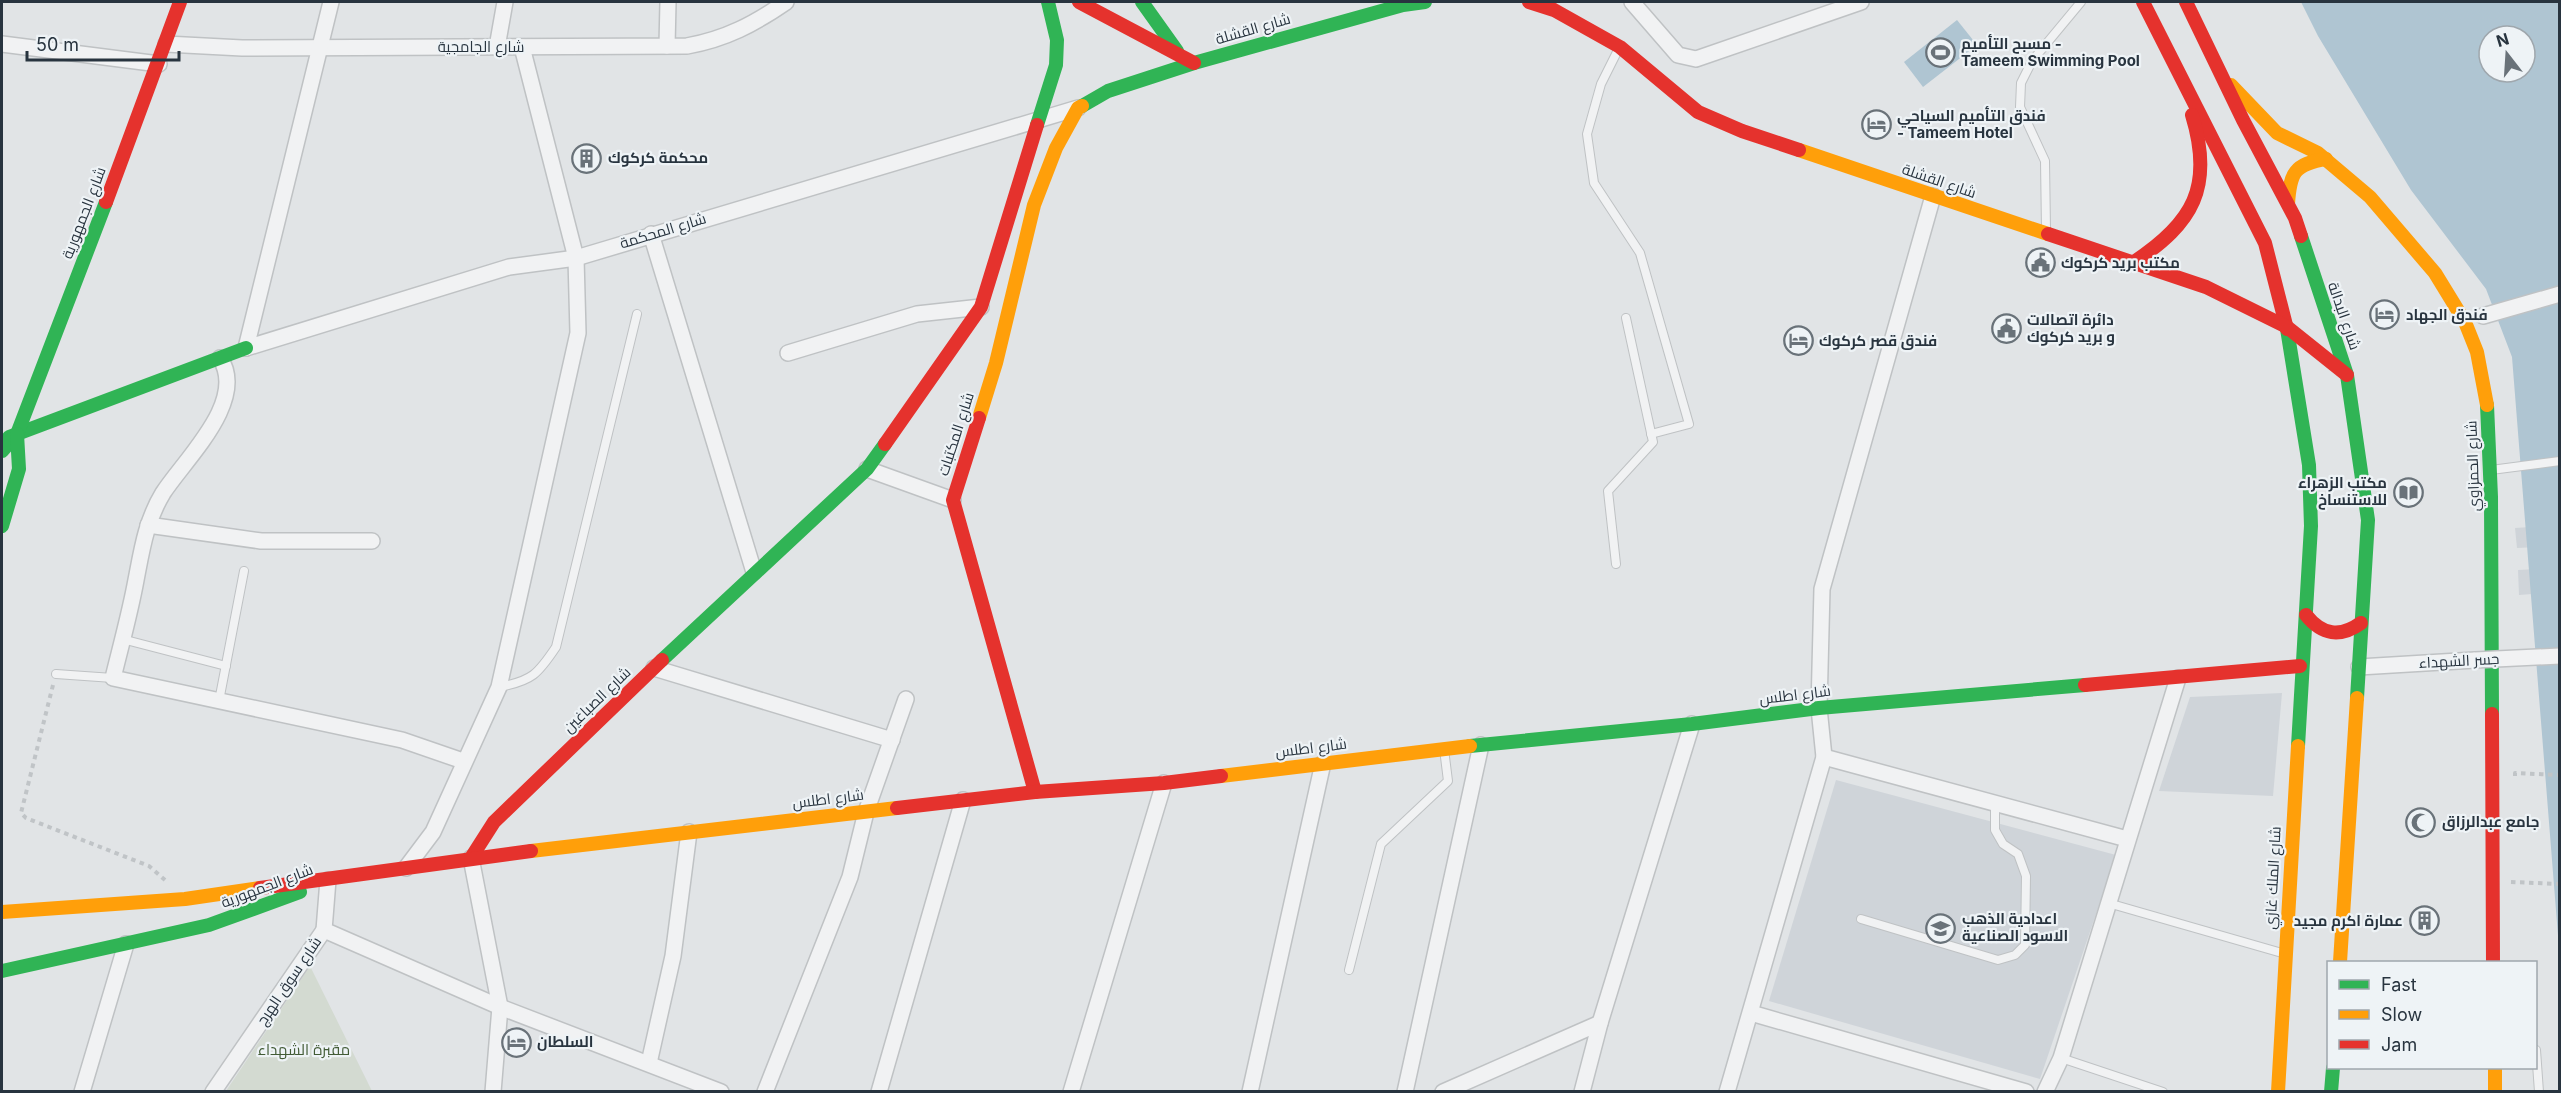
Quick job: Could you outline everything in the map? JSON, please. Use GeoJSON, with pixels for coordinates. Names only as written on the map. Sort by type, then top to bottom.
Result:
{"type":"FeatureCollection","features":[{"type":"Feature","properties":{"kind":"street","name":"شارع الجمهورية"},"geometry":{"type":"LineString","coordinates":[[2,451],[17,434],[159,64],[180,2]]}},
{"type":"Feature","properties":{"kind":"street"},"geometry":{"type":"LineString","coordinates":[[2,440],[246,348],[331,2]]}},
{"type":"Feature","properties":{"kind":"street"},"geometry":{"type":"LineString","coordinates":[[496,47],[505,2]]}},
{"type":"Feature","properties":{"kind":"street"},"geometry":{"type":"LineString","coordinates":[[667,46],[668,2]]}},
{"type":"Feature","properties":{"kind":"street","name":"شارع الجامجية"},"geometry":{"type":"LineString","coordinates":[[165,44],[319,48],[667,46],[708,42],[728,36],[747,28],[786,2]]}},
{"type":"Feature","properties":{"kind":"street"},"geometry":{"type":"LineString","coordinates":[[651,234],[754,572],[867,469],[981,307],[1056,65],[1057,40],[1048,2]]}},
{"type":"Feature","properties":{"kind":"street"},"geometry":{"type":"LineString","coordinates":[[1079,2],[1188,60]]}},
{"type":"Feature","properties":{"kind":"street"},"geometry":{"type":"LineString","coordinates":[[1142,2],[1188,60]]}},
{"type":"Feature","properties":{"kind":"street","name":"شارع القشلة"},"geometry":{"type":"LineString","coordinates":[[1093,98],[1188,60],[1405,3],[1425,2]]}},
{"type":"Feature","properties":{"kind":"street","name":"شارع القشلة"},"geometry":{"type":"LineString","coordinates":[[1528,2],[1560,6],[1620,46],[1698,112],[1742,131],[2206,287],[2287,327],[2347,375]]}},
{"type":"Feature","properties":{"kind":"street"},"geometry":{"type":"LineString","coordinates":[[1632,2],[1678,55],[1696,59],[1861,2]]}},
{"type":"Feature","properties":{"kind":"street"},"geometry":{"type":"LineString","coordinates":[[2143,2],[2249,207],[2275,275],[2287,327],[2309,465],[2311,526],[2301,666]]}},
{"type":"Feature","properties":{"kind":"street","name":"شارع البدالة"},"geometry":{"type":"LineString","coordinates":[[2186,2],[2243,120],[2295,218],[2347,375],[2368,520],[2359,667]]}},
{"type":"Feature","properties":{"kind":"street"},"geometry":{"type":"LineString","coordinates":[[2,44],[159,64]]}},
{"type":"Feature","properties":{"kind":"street"},"geometry":{"type":"LineString","coordinates":[[406,868],[433,832],[499,687],[578,333],[576,258],[522,47]]}},
{"type":"Feature","properties":{"kind":"street"},"geometry":{"type":"LineString","coordinates":[[2134,262],[2177,231],[2190,215],[2198,197],[2200,178],[2198,143],[2178,72]]}},
{"type":"Feature","properties":{"kind":"street","name":"شارع الحمزاوي"},"geometry":{"type":"LineString","coordinates":[[2223,76],[2277,133],[2326,159],[2359,186],[2436,273],[2465,322],[2482,371],[2488,409],[2490,470],[2493,961]]}},
{"type":"Feature","properties":{"kind":"street","name":"شارع المكتبات"},"geometry":{"type":"LineString","coordinates":[[1035,792],[953,500],[996,363],[1034,205],[1056,148],[1078,108],[1093,98]]}},
{"type":"Feature","properties":{"kind":"street","name":"شارع المحكمة"},"geometry":{"type":"LineString","coordinates":[[246,348],[509,267],[576,258],[1040,117],[1078,108]]}},
{"type":"Feature","properties":{"kind":"street"},"geometry":{"type":"LineString","coordinates":[[2288,204],[2290,179],[2295,170],[2306,163],[2326,159]]}},
{"type":"Feature","properties":{"kind":"street"},"geometry":{"type":"LineString","coordinates":[[1727,1092],[1824,757],[1819,708],[1822,589],[1933,196]]}},
{"type":"Feature","properties":{"kind":"street"},"geometry":{"type":"LineString","coordinates":[[2303,278],[2309,263]]}},
{"type":"Feature","properties":{"kind":"street"},"geometry":{"type":"LineString","coordinates":[[2275,275],[2288,281]]}},
{"type":"Feature","properties":{"kind":"street"},"geometry":{"type":"LineString","coordinates":[[2483,316],[2559,294]]}},
{"type":"Feature","properties":{"kind":"street"},"geometry":{"type":"LineString","coordinates":[[788,353],[917,314],[981,307]]}},
{"type":"Feature","properties":{"kind":"street"},"geometry":{"type":"LineString","coordinates":[[220,358],[227,378],[222,404],[197,448],[164,493],[148,525],[113,678],[402,740],[464,760]]}},
{"type":"Feature","properties":{"kind":"street","name":"شارع الجمهورية"},"geometry":{"type":"LineString","coordinates":[[2,526],[19,469],[17,434]]}},
{"type":"Feature","properties":{"kind":"street"},"geometry":{"type":"LineString","coordinates":[[867,469],[953,500]]}},
{"type":"Feature","properties":{"kind":"street"},"geometry":{"type":"LineString","coordinates":[[148,525],[261,541],[372,541]]}},
{"type":"Feature","properties":{"kind":"street","name":"شارع الصباغين"},"geometry":{"type":"LineString","coordinates":[[471,858],[494,822],[754,572]]}},
{"type":"Feature","properties":{"kind":"street"},"geometry":{"type":"LineString","coordinates":[[2306,615],[2313,626],[2324,633],[2338,635],[2351,631],[2361,623]]}},
{"type":"Feature","properties":{"kind":"street","name":"جسر الشهداء"},"geometry":{"type":"LineString","coordinates":[[2359,667],[2559,656]]}},
{"type":"Feature","properties":{"kind":"street","name":"شارع اطلس"},"geometry":{"type":"LineString","coordinates":[[328,880],[471,858],[689,832],[1035,792],[1164,783],[1444,747],[1692,724],[1819,708],[2301,666]]}},
{"type":"Feature","properties":{"kind":"street","name":"شارع الملك غازي"},"geometry":{"type":"LineString","coordinates":[[2278,1092],[2301,666]]}},
{"type":"Feature","properties":{"kind":"street"},"geometry":{"type":"LineString","coordinates":[[2340,961],[2359,667]]}},
{"type":"Feature","properties":{"kind":"street"},"geometry":{"type":"LineString","coordinates":[[654,668],[892,740]]}},
{"type":"Feature","properties":{"kind":"street"},"geometry":{"type":"LineString","coordinates":[[2045,1092],[2061,1058],[2178,678]]}},
{"type":"Feature","properties":{"kind":"street"},"geometry":{"type":"LineString","coordinates":[[765,1092],[850,877],[866,812],[906,699]]}},
{"type":"Feature","properties":{"kind":"street"},"geometry":{"type":"LineString","coordinates":[[1582,1092],[1600,1023],[1692,724]]}},
{"type":"Feature","properties":{"kind":"street"},"geometry":{"type":"LineString","coordinates":[[1405,1092],[1481,745]]}},
{"type":"Feature","properties":{"kind":"street"},"geometry":{"type":"LineString","coordinates":[[1824,757],[2127,839]]}},
{"type":"Feature","properties":{"kind":"street"},"geometry":{"type":"LineString","coordinates":[[1250,1092],[1323,763]]}},
{"type":"Feature","properties":{"kind":"street"},"geometry":{"type":"LineString","coordinates":[[1071,1092],[1164,783]]}},
{"type":"Feature","properties":{"kind":"street"},"geometry":{"type":"LineString","coordinates":[[879,1092],[963,800]]}},
{"type":"Feature","properties":{"kind":"street"},"geometry":{"type":"LineString","coordinates":[[649,1063],[673,956],[689,832]]}},
{"type":"Feature","properties":{"kind":"street"},"geometry":{"type":"LineString","coordinates":[[471,858],[500,1007],[493,1092]]}},
{"type":"Feature","properties":{"kind":"street","name":"شارع الجمهورية"},"geometry":{"type":"LineString","coordinates":[[2,912],[185,899],[328,880]]}},
{"type":"Feature","properties":{"kind":"street","name":"شارع الجمهورية"},"geometry":{"type":"LineString","coordinates":[[2,971],[209,925],[260,908],[328,880]]}},
{"type":"Feature","properties":{"kind":"street"},"geometry":{"type":"LineString","coordinates":[[328,880],[324,930],[500,1007],[721,1092]]}},
{"type":"Feature","properties":{"kind":"street","name":"شارع سوق الهرج"},"geometry":{"type":"LineString","coordinates":[[213,1092],[324,930]]}},
{"type":"Feature","properties":{"kind":"street"},"geometry":{"type":"LineString","coordinates":[[82,1092],[126,944]]}},
{"type":"Feature","properties":{"kind":"street"},"geometry":{"type":"LineString","coordinates":[[1751,1013],[2026,1092]]}},
{"type":"Feature","properties":{"kind":"street"},"geometry":{"type":"LineString","coordinates":[[1443,1092],[1600,1023]]}},
{"type":"Feature","properties":{"kind":"street"},"geometry":{"type":"LineString","coordinates":[[2331,1092],[2333,1069]]}},
{"type":"Feature","properties":{"kind":"street"},"geometry":{"type":"LineString","coordinates":[[2495,1069],[2495,1092]]}},
{"type":"Feature","properties":{"kind":"lane"},"geometry":{"type":"LineString","coordinates":[[2046,235],[2045,161],[2020,107],[2020,83],[2032,61],[2081,2]]}},
{"type":"Feature","properties":{"kind":"lane"},"geometry":{"type":"LineString","coordinates":[[1620,46],[1601,84],[1587,134],[1594,183],[1640,253],[1689,424],[1651,434]]}},
{"type":"Feature","properties":{"kind":"lane"},"geometry":{"type":"LineString","coordinates":[[499,687],[525,682],[541,670],[556,647],[637,314]]}},
{"type":"Feature","properties":{"kind":"lane"},"geometry":{"type":"LineString","coordinates":[[1616,564],[1608,491],[1653,442],[1626,318]]}},
{"type":"Feature","properties":{"kind":"lane"},"geometry":{"type":"LineString","coordinates":[[2490,470],[2559,461]]}},
{"type":"Feature","properties":{"kind":"lane"},"geometry":{"type":"LineString","coordinates":[[219,700],[244,571]]}},
{"type":"Feature","properties":{"kind":"lane"},"geometry":{"type":"LineString","coordinates":[[122,639],[225,666]]}},
{"type":"Feature","properties":{"kind":"lane"},"geometry":{"type":"LineString","coordinates":[[56,674],[113,678]]}},
{"type":"Feature","properties":{"kind":"lane"},"geometry":{"type":"LineString","coordinates":[[1349,970],[1382,844],[1449,781],[1444,747]]}},
{"type":"Feature","properties":{"kind":"lane"},"geometry":{"type":"LineString","coordinates":[[1861,919],[1998,960],[2015,955],[2025,945],[2026,876],[2018,854],[2003,844],[1995,830],[1995,803]]}},
{"type":"Feature","properties":{"kind":"lane"},"geometry":{"type":"LineString","coordinates":[[2108,903],[2285,954]]}},
{"type":"Feature","properties":{"kind":"lane"},"geometry":{"type":"LineString","coordinates":[[2061,1058],[2163,1092]]}},
{"type":"Feature","properties":{"kind":"lane"},"geometry":{"type":"LineString","coordinates":[[2537,1069],[2539,1092]]}},
{"type":"Feature","properties":{"kind":"path"},"geometry":{"type":"LineString","coordinates":[[56,674],[21,813],[26,818],[149,866],[185,899]]}},
{"type":"Feature","properties":{"kind":"path"},"geometry":{"type":"LineString","coordinates":[[2514,784],[2515,773],[2559,776]]}},
{"type":"Feature","properties":{"kind":"path"},"geometry":{"type":"LineString","coordinates":[[2506,882],[2559,884]]}},
{"type":"Feature","properties":{"kind":"shaded area"},"geometry":{"type":"Polygon","coordinates":[[[2559,525],[2559,546],[2517,548],[2515,528],[2559,525]]]}},
{"type":"Feature","properties":{"kind":"shaded area"},"geometry":{"type":"Polygon","coordinates":[[[2559,568],[2559,592],[2519,595],[2518,570],[2559,568]]]}},
{"type":"Feature","properties":{"kind":"shaded area"},"geometry":{"type":"Polygon","coordinates":[[[2282,693],[2273,796],[2159,791],[2190,697],[2282,693]]]}},
{"type":"Feature","properties":{"kind":"shaded area","name":"اعدادية الذهب الاسود الصناعية"},"geometry":{"type":"Polygon","coordinates":[[[1836,780],[2116,855],[2040,1079],[1769,1001],[1836,780]]]}},
{"type":"Feature","properties":{"kind":"green space","name":"مقبرة الشهداء"},"geometry":{"type":"Polygon","coordinates":[[[310,966],[372,1091],[226,1091],[310,966]]]}},
{"type":"Feature","properties":{"kind":"water"},"geometry":{"type":"Polygon","coordinates":[[[2301,2],[2559,2],[2559,948],[2512,357],[2486,289],[2411,190],[2318,36],[2301,2]]]}},
{"type":"Feature","properties":{"kind":"water","name":"مسبح التأميم - Tameem Swimming Pool"},"geometry":{"type":"Polygon","coordinates":[[[1957,20],[1977,45],[1923,87],[1904,62],[1957,20]]]}},
{"type":"Feature","properties":{"kind":"traffic: fast"},"geometry":{"type":"LineString","coordinates":[[1037,125],[1056,65],[1057,40],[1048,2]]}},
{"type":"Feature","properties":{"kind":"traffic: fast"},"geometry":{"type":"LineString","coordinates":[[1142,2],[1177,51]]}},
{"type":"Feature","properties":{"kind":"traffic: fast"},"geometry":{"type":"LineString","coordinates":[[1082,106],[1108,91],[1194,63],[1403,5],[1425,2]]}},
{"type":"Feature","properties":{"kind":"traffic: fast"},"geometry":{"type":"LineString","coordinates":[[2,451],[17,434],[106,202]]}},
{"type":"Feature","properties":{"kind":"traffic: fast"},"geometry":{"type":"LineString","coordinates":[[2301,236],[2347,375],[2368,520],[2357,698]]}},
{"type":"Feature","properties":{"kind":"traffic: fast"},"geometry":{"type":"LineString","coordinates":[[2287,329],[2309,465],[2311,526],[2298,746]]}},
{"type":"Feature","properties":{"kind":"traffic: fast"},"geometry":{"type":"LineString","coordinates":[[9,437],[246,348]]}},
{"type":"Feature","properties":{"kind":"traffic: fast"},"geometry":{"type":"LineString","coordinates":[[2487,405],[2491,497],[2492,714]]}},
{"type":"Feature","properties":{"kind":"traffic: fast"},"geometry":{"type":"LineString","coordinates":[[2,526],[19,469],[17,434]]}},
{"type":"Feature","properties":{"kind":"traffic: fast"},"geometry":{"type":"LineString","coordinates":[[662,660],[867,469],[885,444]]}},
{"type":"Feature","properties":{"kind":"traffic: fast"},"geometry":{"type":"LineString","coordinates":[[1470,746],[1692,724],[1819,708],[2085,685]]}},
{"type":"Feature","properties":{"kind":"traffic: fast"},"geometry":{"type":"LineString","coordinates":[[2,971],[209,925],[300,892]]}},
{"type":"Feature","properties":{"kind":"traffic: fast"},"geometry":{"type":"LineString","coordinates":[[2331,1092],[2333,1069]]}},
{"type":"Feature","properties":{"kind":"traffic: slow"},"geometry":{"type":"LineString","coordinates":[[2231,85],[2277,133],[2318,153],[2370,197],[2435,273],[2465,322],[2477,352],[2487,405]]}},
{"type":"Feature","properties":{"kind":"traffic: slow"},"geometry":{"type":"LineString","coordinates":[[979,418],[996,363],[1034,205],[1056,148],[1078,108],[1082,106]]}},
{"type":"Feature","properties":{"kind":"traffic: slow"},"geometry":{"type":"LineString","coordinates":[[1799,150],[2048,234]]}},
{"type":"Feature","properties":{"kind":"traffic: slow"},"geometry":{"type":"LineString","coordinates":[[2288,204],[2292,177],[2300,167],[2326,159]]}},
{"type":"Feature","properties":{"kind":"traffic: slow"},"geometry":{"type":"LineString","coordinates":[[2340,961],[2357,698]]}},
{"type":"Feature","properties":{"kind":"traffic: slow"},"geometry":{"type":"LineString","coordinates":[[1221,776],[1470,746]]}},
{"type":"Feature","properties":{"kind":"traffic: slow"},"geometry":{"type":"LineString","coordinates":[[2278,1092],[2298,746]]}},
{"type":"Feature","properties":{"kind":"traffic: slow"},"geometry":{"type":"LineString","coordinates":[[531,851],[897,808]]}},
{"type":"Feature","properties":{"kind":"traffic: slow"},"geometry":{"type":"LineString","coordinates":[[2,912],[185,899],[260,888]]}},
{"type":"Feature","properties":{"kind":"traffic: slow"},"geometry":{"type":"LineString","coordinates":[[2495,1069],[2495,1092]]}},
{"type":"Feature","properties":{"kind":"traffic: jam"},"geometry":{"type":"LineString","coordinates":[[106,202],[180,2]]}},
{"type":"Feature","properties":{"kind":"traffic: jam"},"geometry":{"type":"LineString","coordinates":[[1079,2],[1194,63]]}},
{"type":"Feature","properties":{"kind":"traffic: jam"},"geometry":{"type":"LineString","coordinates":[[1529,2],[1554,10],[1620,47],[1698,112],[1742,131],[1799,150]]}},
{"type":"Feature","properties":{"kind":"traffic: jam"},"geometry":{"type":"LineString","coordinates":[[2143,2],[2265,243],[2287,329]]}},
{"type":"Feature","properties":{"kind":"traffic: jam"},"geometry":{"type":"LineString","coordinates":[[2186,2],[2243,120],[2295,218],[2301,236]]}},
{"type":"Feature","properties":{"kind":"traffic: jam"},"geometry":{"type":"LineString","coordinates":[[2134,262],[2171,233],[2193,201],[2199,183],[2201,163],[2192,115]]}},
{"type":"Feature","properties":{"kind":"traffic: jam"},"geometry":{"type":"LineString","coordinates":[[885,444],[981,307],[1037,125]]}},
{"type":"Feature","properties":{"kind":"traffic: jam"},"geometry":{"type":"LineString","coordinates":[[2048,234],[2206,287],[2287,327],[2347,375]]}},
{"type":"Feature","properties":{"kind":"traffic: jam"},"geometry":{"type":"LineString","coordinates":[[979,418],[953,500],[1035,792]]}},
{"type":"Feature","properties":{"kind":"traffic: jam"},"geometry":{"type":"LineString","coordinates":[[2306,615],[2318,627],[2332,632],[2346,631],[2361,623]]}},
{"type":"Feature","properties":{"kind":"traffic: jam"},"geometry":{"type":"LineString","coordinates":[[471,858],[494,822],[662,660]]}},
{"type":"Feature","properties":{"kind":"traffic: jam"},"geometry":{"type":"LineString","coordinates":[[2085,685],[2300,666]]}},
{"type":"Feature","properties":{"kind":"traffic: jam"},"geometry":{"type":"LineString","coordinates":[[2492,714],[2493,961]]}},
{"type":"Feature","properties":{"kind":"traffic: jam"},"geometry":{"type":"LineString","coordinates":[[897,808],[1035,792],[1164,783],[1221,776]]}},
{"type":"Feature","properties":{"kind":"traffic: jam"},"geometry":{"type":"LineString","coordinates":[[260,888],[531,851]]}},
{"type":"Feature","properties":{"kind":"place","name":"مسبح التأميم - Tameem Swimming Pool"},"geometry":{"type":"Point","coordinates":[1940,53]}},
{"type":"Feature","properties":{"kind":"place","name":"فندق التأميم السياحي - Tameem Hotel"},"geometry":{"type":"Point","coordinates":[1876,125]}},
{"type":"Feature","properties":{"kind":"place","name":"محكمة كركوك"},"geometry":{"type":"Point","coordinates":[587,158]}},
{"type":"Feature","properties":{"kind":"place","name":"مكتب بريد كركوك"},"geometry":{"type":"Point","coordinates":[2040,263]}},
{"type":"Feature","properties":{"kind":"place","name":"فندق الجهاد"},"geometry":{"type":"Point","coordinates":[2385,315]}},
{"type":"Feature","properties":{"kind":"place","name":"دائرة اتصالات و بريد كركوك"},"geometry":{"type":"Point","coordinates":[2006,329]}},
{"type":"Feature","properties":{"kind":"place","name":"فندق قصر كركوك"},"geometry":{"type":"Point","coordinates":[1798,341]}},
{"type":"Feature","properties":{"kind":"place","name":"مكتب الزهراء للاستنساخ"},"geometry":{"type":"Point","coordinates":[2408,492]}},
{"type":"Feature","properties":{"kind":"place","name":"جامع عبدالرزاق"},"geometry":{"type":"Point","coordinates":[2421,822]}},
{"type":"Feature","properties":{"kind":"place","name":"عمارة اكرم مجيد"},"geometry":{"type":"Point","coordinates":[2424,921]}},
{"type":"Feature","properties":{"kind":"place","name":"اعدادية الذهب الاسود الصناعية"},"geometry":{"type":"Point","coordinates":[1941,928]}},
{"type":"Feature","properties":{"kind":"place","name":"السلطان"},"geometry":{"type":"Point","coordinates":[516,1042]}}]}
